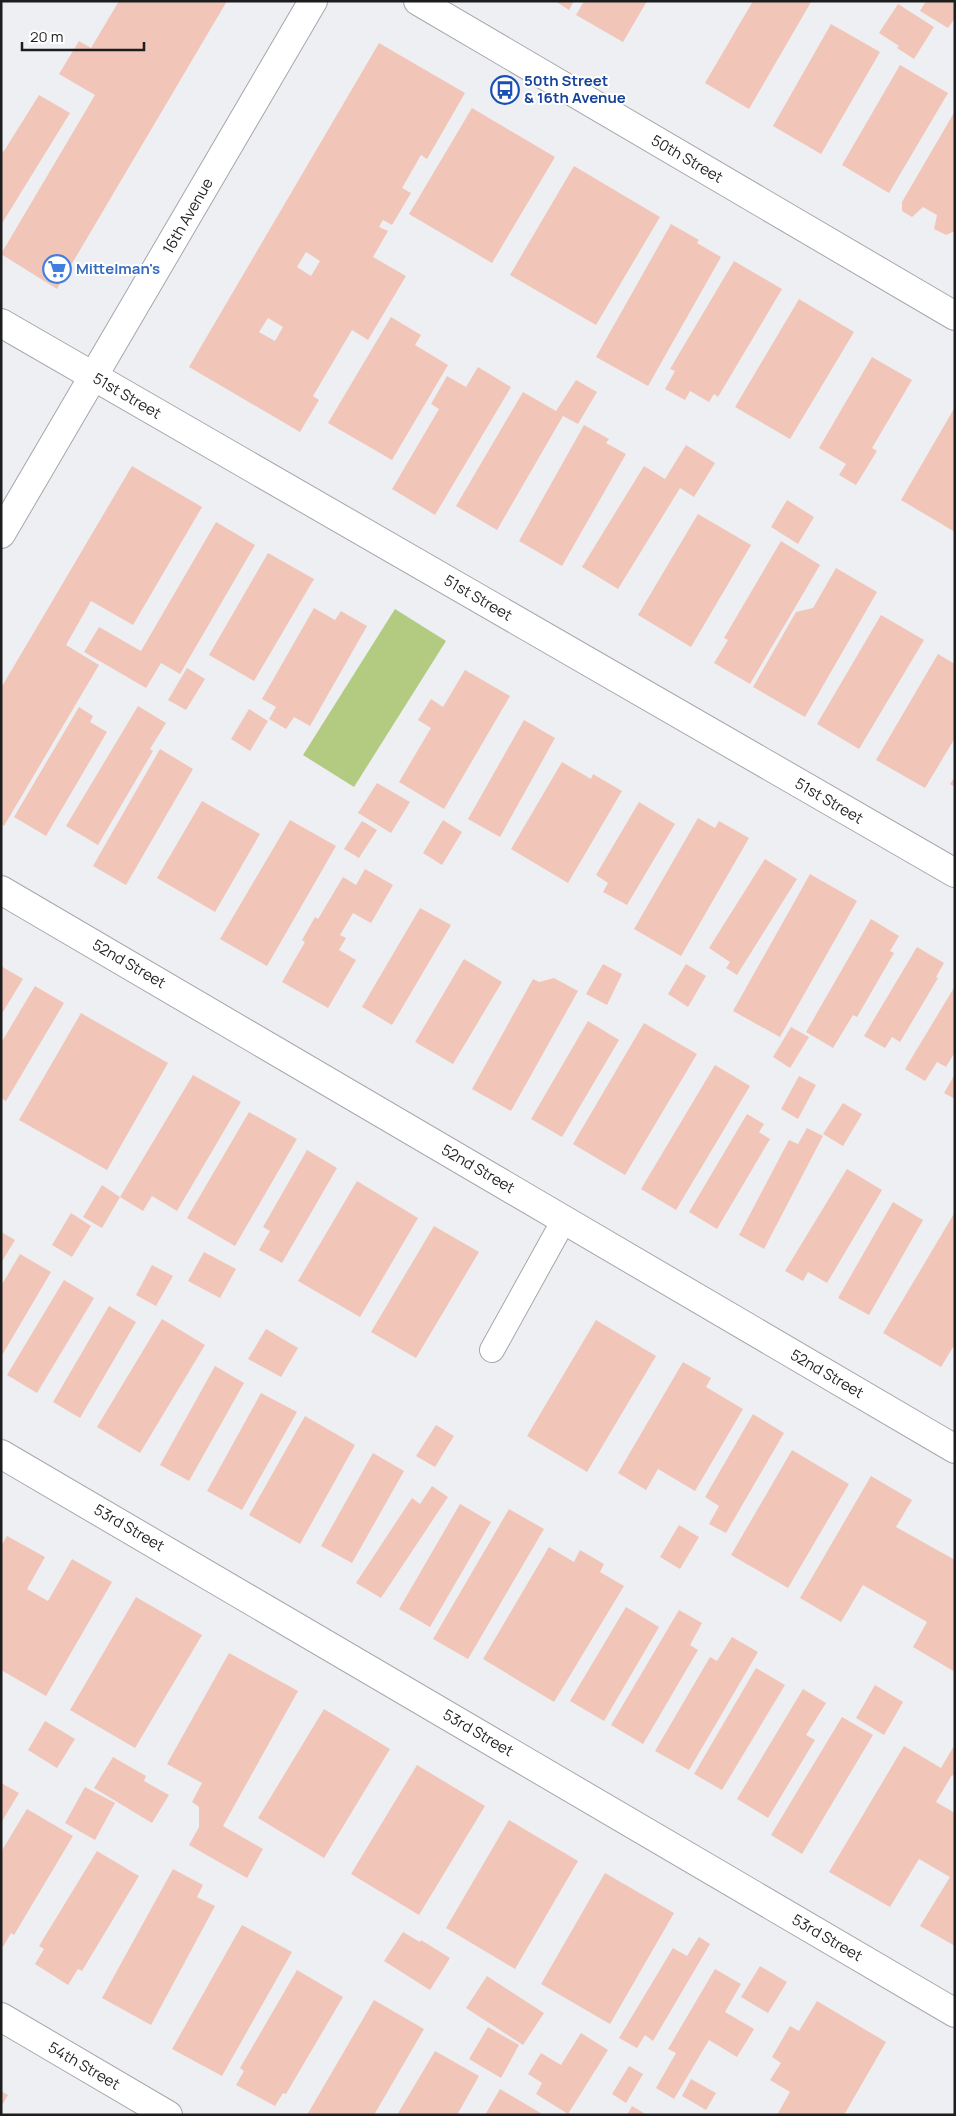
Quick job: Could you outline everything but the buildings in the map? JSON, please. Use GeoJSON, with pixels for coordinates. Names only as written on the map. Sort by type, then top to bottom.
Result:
{"type":"FeatureCollection","features":[{"type":"Feature","properties":{"kind":"street","name":"16th Avenue"},"geometry":{"type":"LineString","coordinates":[[1,534],[313,1]]}},
{"type":"Feature","properties":{"kind":"street","name":"50th Street"},"geometry":{"type":"LineString","coordinates":[[418,1],[955,316]]}},
{"type":"Feature","properties":{"kind":"street","name":"51st Street"},"geometry":{"type":"LineString","coordinates":[[1,323],[955,873]]}},
{"type":"Feature","properties":{"kind":"street","name":"52nd Street"},"geometry":{"type":"LineString","coordinates":[[1,890],[955,1449]]}},
{"type":"Feature","properties":{"kind":"street","name":"53rd Street"},"geometry":{"type":"LineString","coordinates":[[1,1454],[955,2013]]}},
{"type":"Feature","properties":{"kind":"street","name":"54th Street"},"geometry":{"type":"LineString","coordinates":[[1,2017],[168,2115]]}},
{"type":"Feature","properties":{"kind":"lane"},"geometry":{"type":"LineString","coordinates":[[492,1350],[564,1220]]}},
{"type":"Feature","properties":{"kind":"green space"},"geometry":{"type":"Polygon","coordinates":[[[395,609],[446,641],[354,787],[303,755],[395,609]]]}},
{"type":"Feature","properties":{"kind":"place","name":"50th Street & 16th Avenue"},"geometry":{"type":"Point","coordinates":[505,90]}},
{"type":"Feature","properties":{"kind":"place","name":"Mittelman's"},"geometry":{"type":"Point","coordinates":[57,269]}}]}
